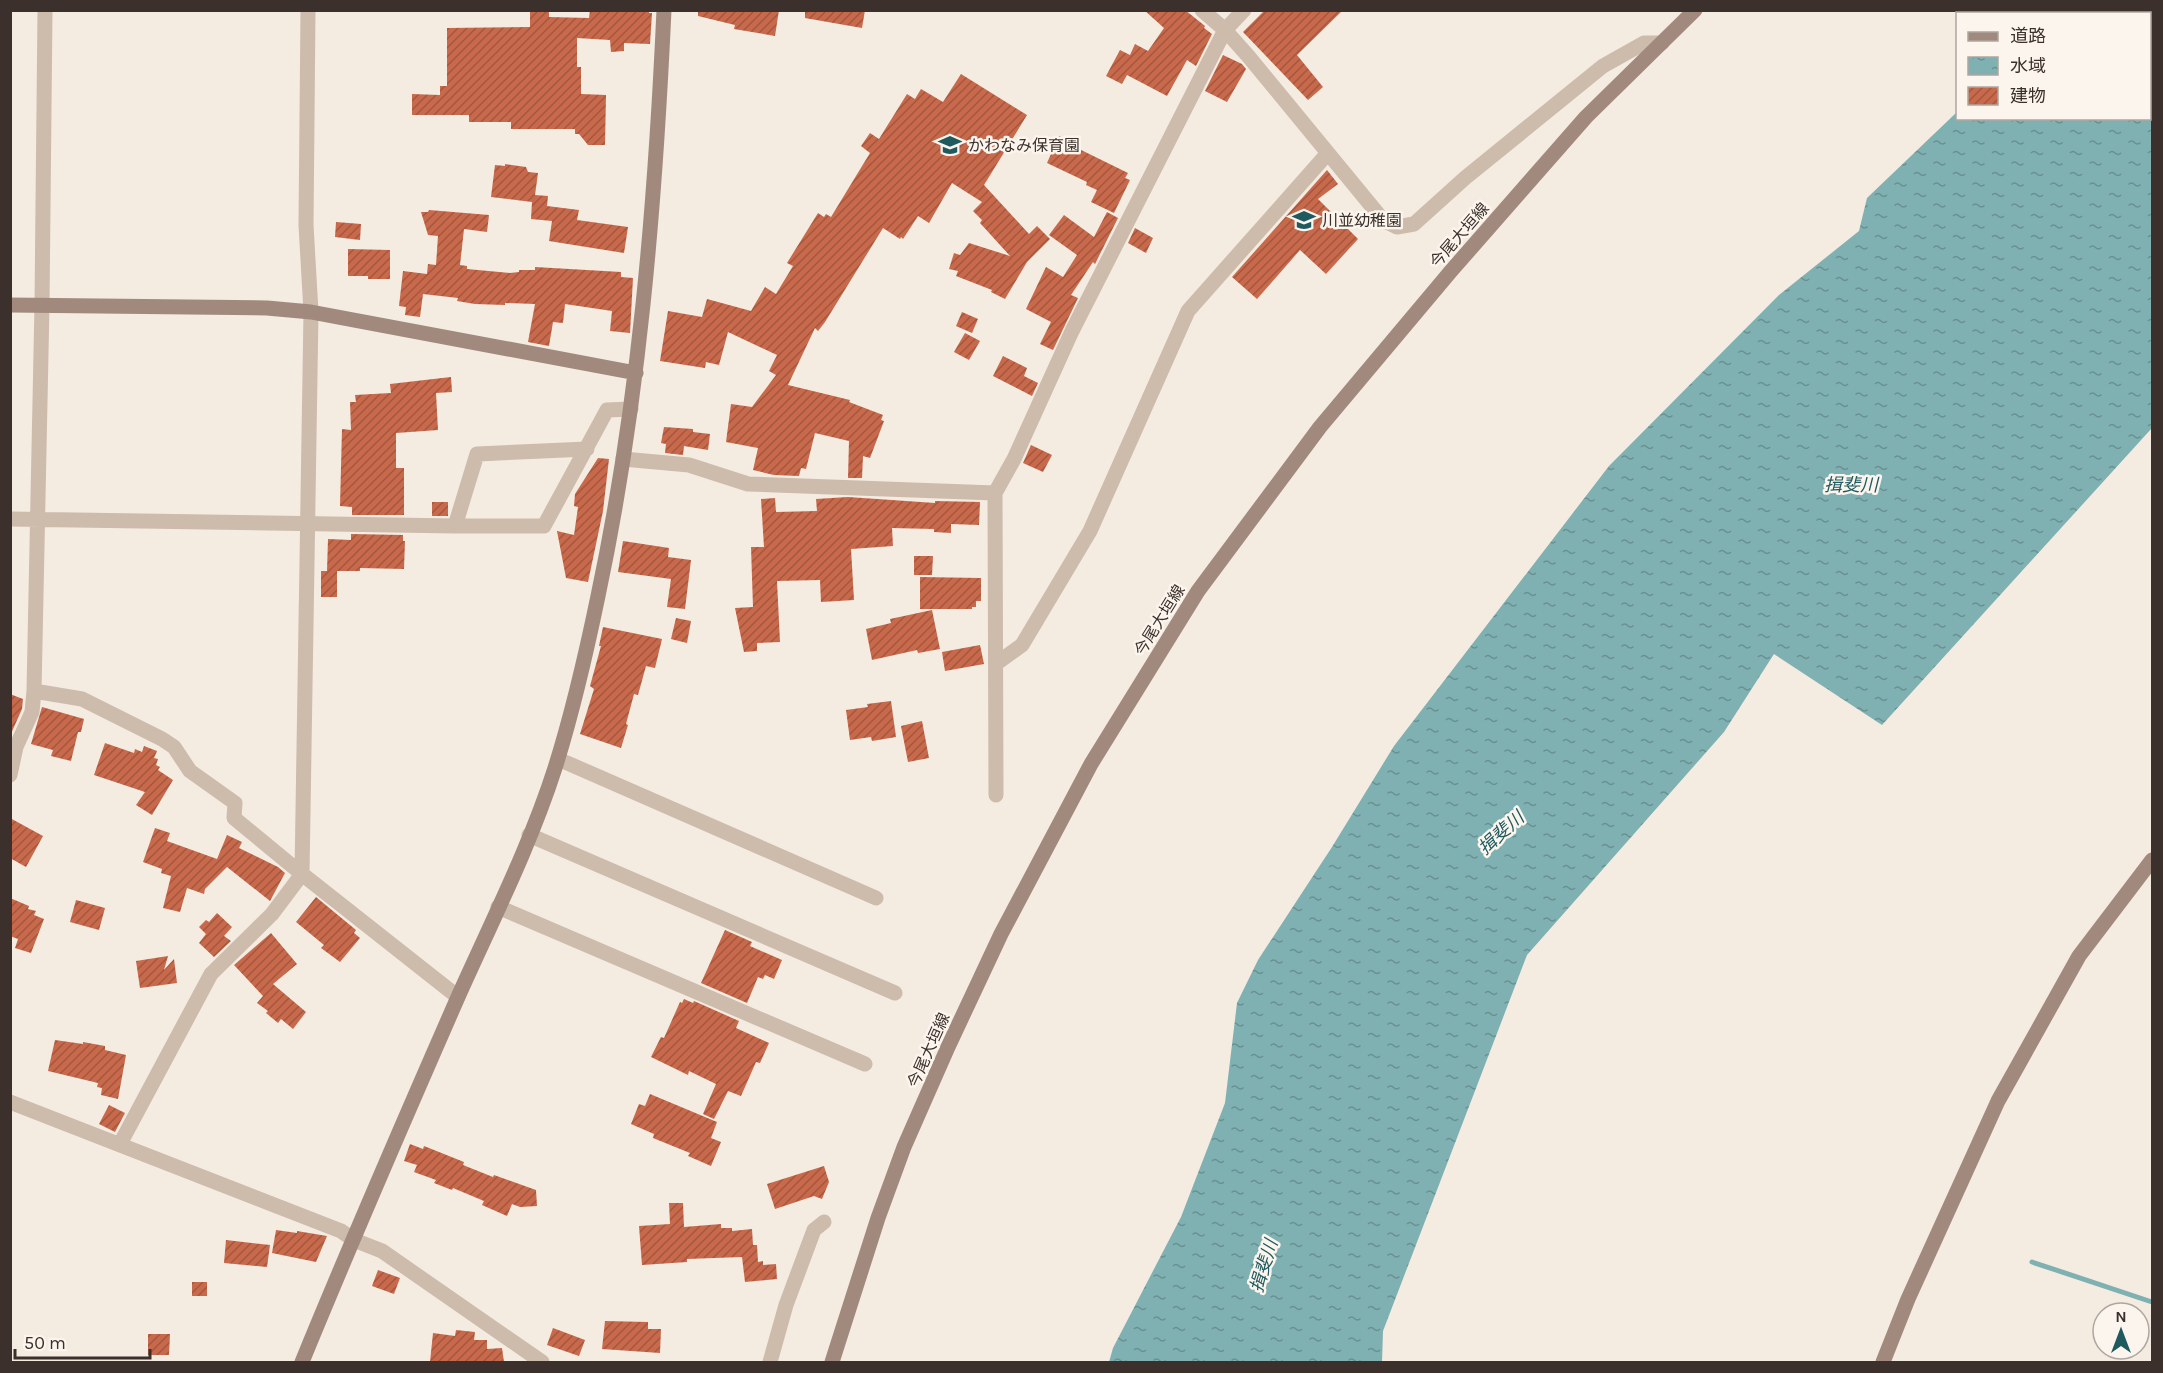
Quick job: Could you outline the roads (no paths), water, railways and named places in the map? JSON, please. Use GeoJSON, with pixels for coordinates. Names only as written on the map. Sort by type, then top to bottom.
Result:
{"type":"FeatureCollection","features":[{"type":"Feature","properties":{"kind":"street"},"geometry":{"type":"LineString","coordinates":[[10,775],[16,747],[32,712],[34,691],[45,10]]}},
{"type":"Feature","properties":{"kind":"street"},"geometry":{"type":"LineString","coordinates":[[120,1144],[211,974],[272,914],[302,874],[311,312],[306,225],[308,10]]}},
{"type":"Feature","properties":{"kind":"street"},"geometry":{"type":"LineString","coordinates":[[302,1362],[392,1147],[529,835],[558,759],[577,696],[610,537],[636,373],[658,150],[664,10]]}},
{"type":"Feature","properties":{"kind":"street"},"geometry":{"type":"LineString","coordinates":[[1202,10],[1225,30],[1383,220],[1397,227],[1414,224],[1464,178],[1603,66],[1644,43],[1662,43]]}},
{"type":"Feature","properties":{"kind":"street"},"geometry":{"type":"LineString","coordinates":[[996,795],[995,493],[1014,459],[1072,331],[1225,30],[1244,10]]}},
{"type":"Feature","properties":{"kind":"street","name":"今尾大垣線"},"geometry":{"type":"LineString","coordinates":[[832,1362],[878,1218],[904,1147],[1006,924],[1091,764],[1198,591],[1320,427],[1451,271],[1586,117],[1695,10]]}},
{"type":"Feature","properties":{"kind":"street"},"geometry":{"type":"LineString","coordinates":[[997,663],[1023,645],[1090,531],[1188,311],[1328,153]]}},
{"type":"Feature","properties":{"kind":"street"},"geometry":{"type":"LineString","coordinates":[[10,305],[267,308],[311,312],[636,373]]}},
{"type":"Feature","properties":{"kind":"street"},"geometry":{"type":"LineString","coordinates":[[10,519],[544,526],[608,411],[631,409]]}},
{"type":"Feature","properties":{"kind":"street"},"geometry":{"type":"LineString","coordinates":[[455,526],[477,454],[587,448]]}},
{"type":"Feature","properties":{"kind":"street"},"geometry":{"type":"LineString","coordinates":[[623,459],[689,465],[748,484],[995,493]]}},
{"type":"Feature","properties":{"kind":"street"},"geometry":{"type":"LineString","coordinates":[[34,691],[82,699],[174,747],[190,771],[235,803],[234,818],[458,997]]}},
{"type":"Feature","properties":{"kind":"street"},"geometry":{"type":"LineString","coordinates":[[558,759],[876,898]]}},
{"type":"Feature","properties":{"kind":"street"},"geometry":{"type":"LineString","coordinates":[[529,835],[895,993]]}},
{"type":"Feature","properties":{"kind":"street"},"geometry":{"type":"LineString","coordinates":[[1883,1362],[1908,1299],[1998,1101],[2079,957],[2152,860]]}},
{"type":"Feature","properties":{"kind":"street"},"geometry":{"type":"LineString","coordinates":[[498,907],[865,1064]]}},
{"type":"Feature","properties":{"kind":"street"},"geometry":{"type":"LineString","coordinates":[[10,1102],[341,1231],[354,1240],[382,1251],[542,1362]]}},
{"type":"Feature","properties":{"kind":"street"},"geometry":{"type":"LineString","coordinates":[[770,1362],[786,1305],[814,1230],[824,1222]]}},
{"type":"Feature","properties":{"kind":"water","name":"揖斐川"},"geometry":{"type":"Polygon","coordinates":[[[2152,11],[2152,428],[1882,725],[1774,654],[1724,732],[1527,955],[1383,1331],[1382,1362],[1109,1362],[1113,1348],[1181,1217],[1225,1103],[1237,1003],[1258,960],[1332,847],[1394,746],[1609,466],[1779,295],[1859,231],[1867,198],[1956,113],[1956,120],[2151,120],[2151,12],[2069,12],[2152,11]]]}},
{"type":"Feature","properties":{"kind":"waterway"},"geometry":{"type":"LineString","coordinates":[[2032,1262],[2152,1302]]}},
{"type":"Feature","properties":{"kind":"place","name":"かわなみ保育園"},"geometry":{"type":"Point","coordinates":[950,145]}},
{"type":"Feature","properties":{"kind":"place","name":"川並幼稚園"},"geometry":{"type":"Point","coordinates":[1304,220]}}]}
